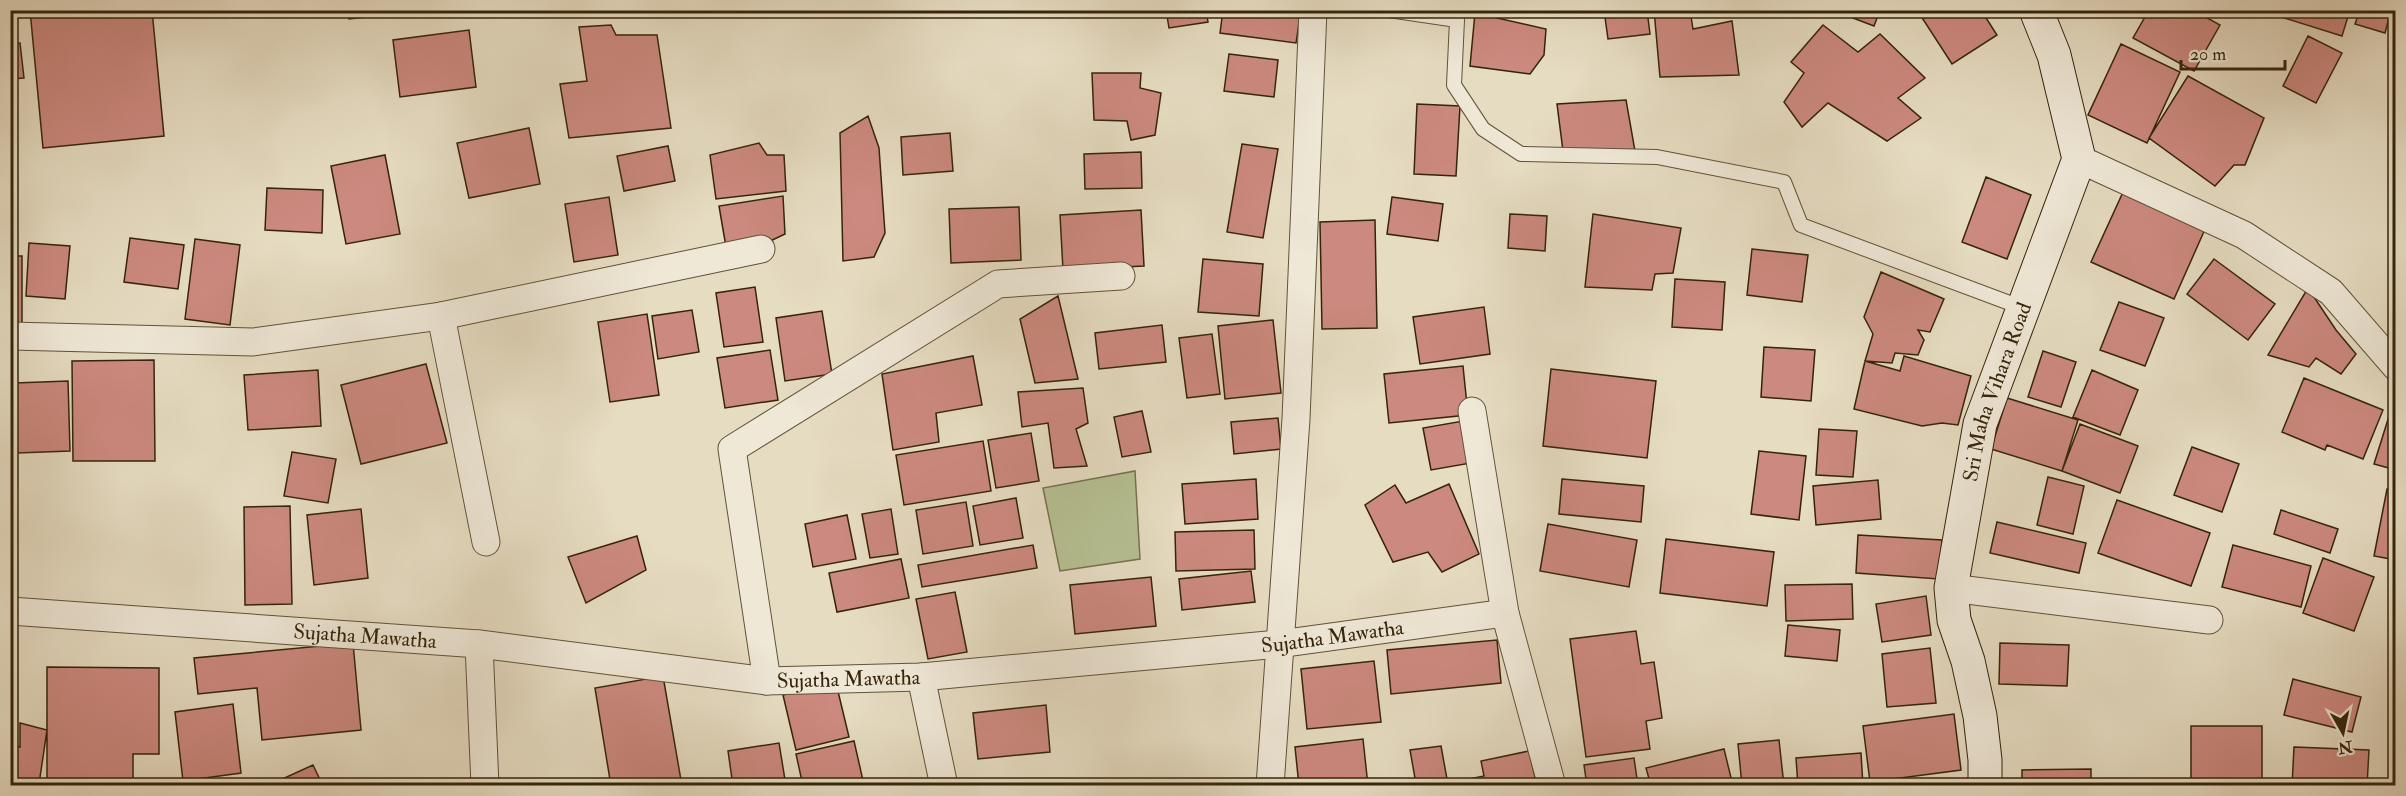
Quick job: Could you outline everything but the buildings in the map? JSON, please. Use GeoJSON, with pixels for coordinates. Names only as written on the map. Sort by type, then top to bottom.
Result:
{"type":"FeatureCollection","features":[{"type":"Feature","properties":{"kind":"street"},"geometry":{"type":"LineString","coordinates":[[1270,786],[1296,419],[1313,10]]}},
{"type":"Feature","properties":{"kind":"street"},"geometry":{"type":"LineString","coordinates":[[2036,10],[2054,56],[2079,159],[2244,234],[2331,292],[2396,367]]}},
{"type":"Feature","properties":{"kind":"street","name":"Sri Maha Vihara Road"},"geometry":{"type":"LineString","coordinates":[[1985,786],[1985,760],[1980,716],[1968,661],[1954,620],[1951,588],[1980,424],[2079,159]]}},
{"type":"Feature","properties":{"kind":"street"},"geometry":{"type":"LineString","coordinates":[[10,336],[253,342],[441,316],[761,249]]}},
{"type":"Feature","properties":{"kind":"street"},"geometry":{"type":"LineString","coordinates":[[767,681],[732,449],[998,284],[1121,276]]}},
{"type":"Feature","properties":{"kind":"street"},"geometry":{"type":"LineString","coordinates":[[441,316],[486,542]]}},
{"type":"Feature","properties":{"kind":"street"},"geometry":{"type":"LineString","coordinates":[[1472,411],[1505,613],[1552,786]]}},
{"type":"Feature","properties":{"kind":"street"},"geometry":{"type":"LineString","coordinates":[[1951,588],[2209,620]]}},
{"type":"Feature","properties":{"kind":"street","name":"Sujatha Mawatha"},"geometry":{"type":"LineString","coordinates":[[10,611],[479,644],[767,681],[921,677],[1279,644],[1505,613]]}},
{"type":"Feature","properties":{"kind":"street"},"geometry":{"type":"LineString","coordinates":[[479,644],[485,786]]}},
{"type":"Feature","properties":{"kind":"street"},"geometry":{"type":"LineString","coordinates":[[921,677],[944,786]]}},
{"type":"Feature","properties":{"kind":"lane"},"geometry":{"type":"LineString","coordinates":[[1389,10],[1457,20],[1454,85],[1482,129],[1521,154],[1657,157],[1784,182],[1800,225],[2023,308]]}},
{"type":"Feature","properties":{"kind":"green space"},"geometry":{"type":"Polygon","coordinates":[[[1135,471],[1140,559],[1060,571],[1043,488],[1135,471]]]}}]}
